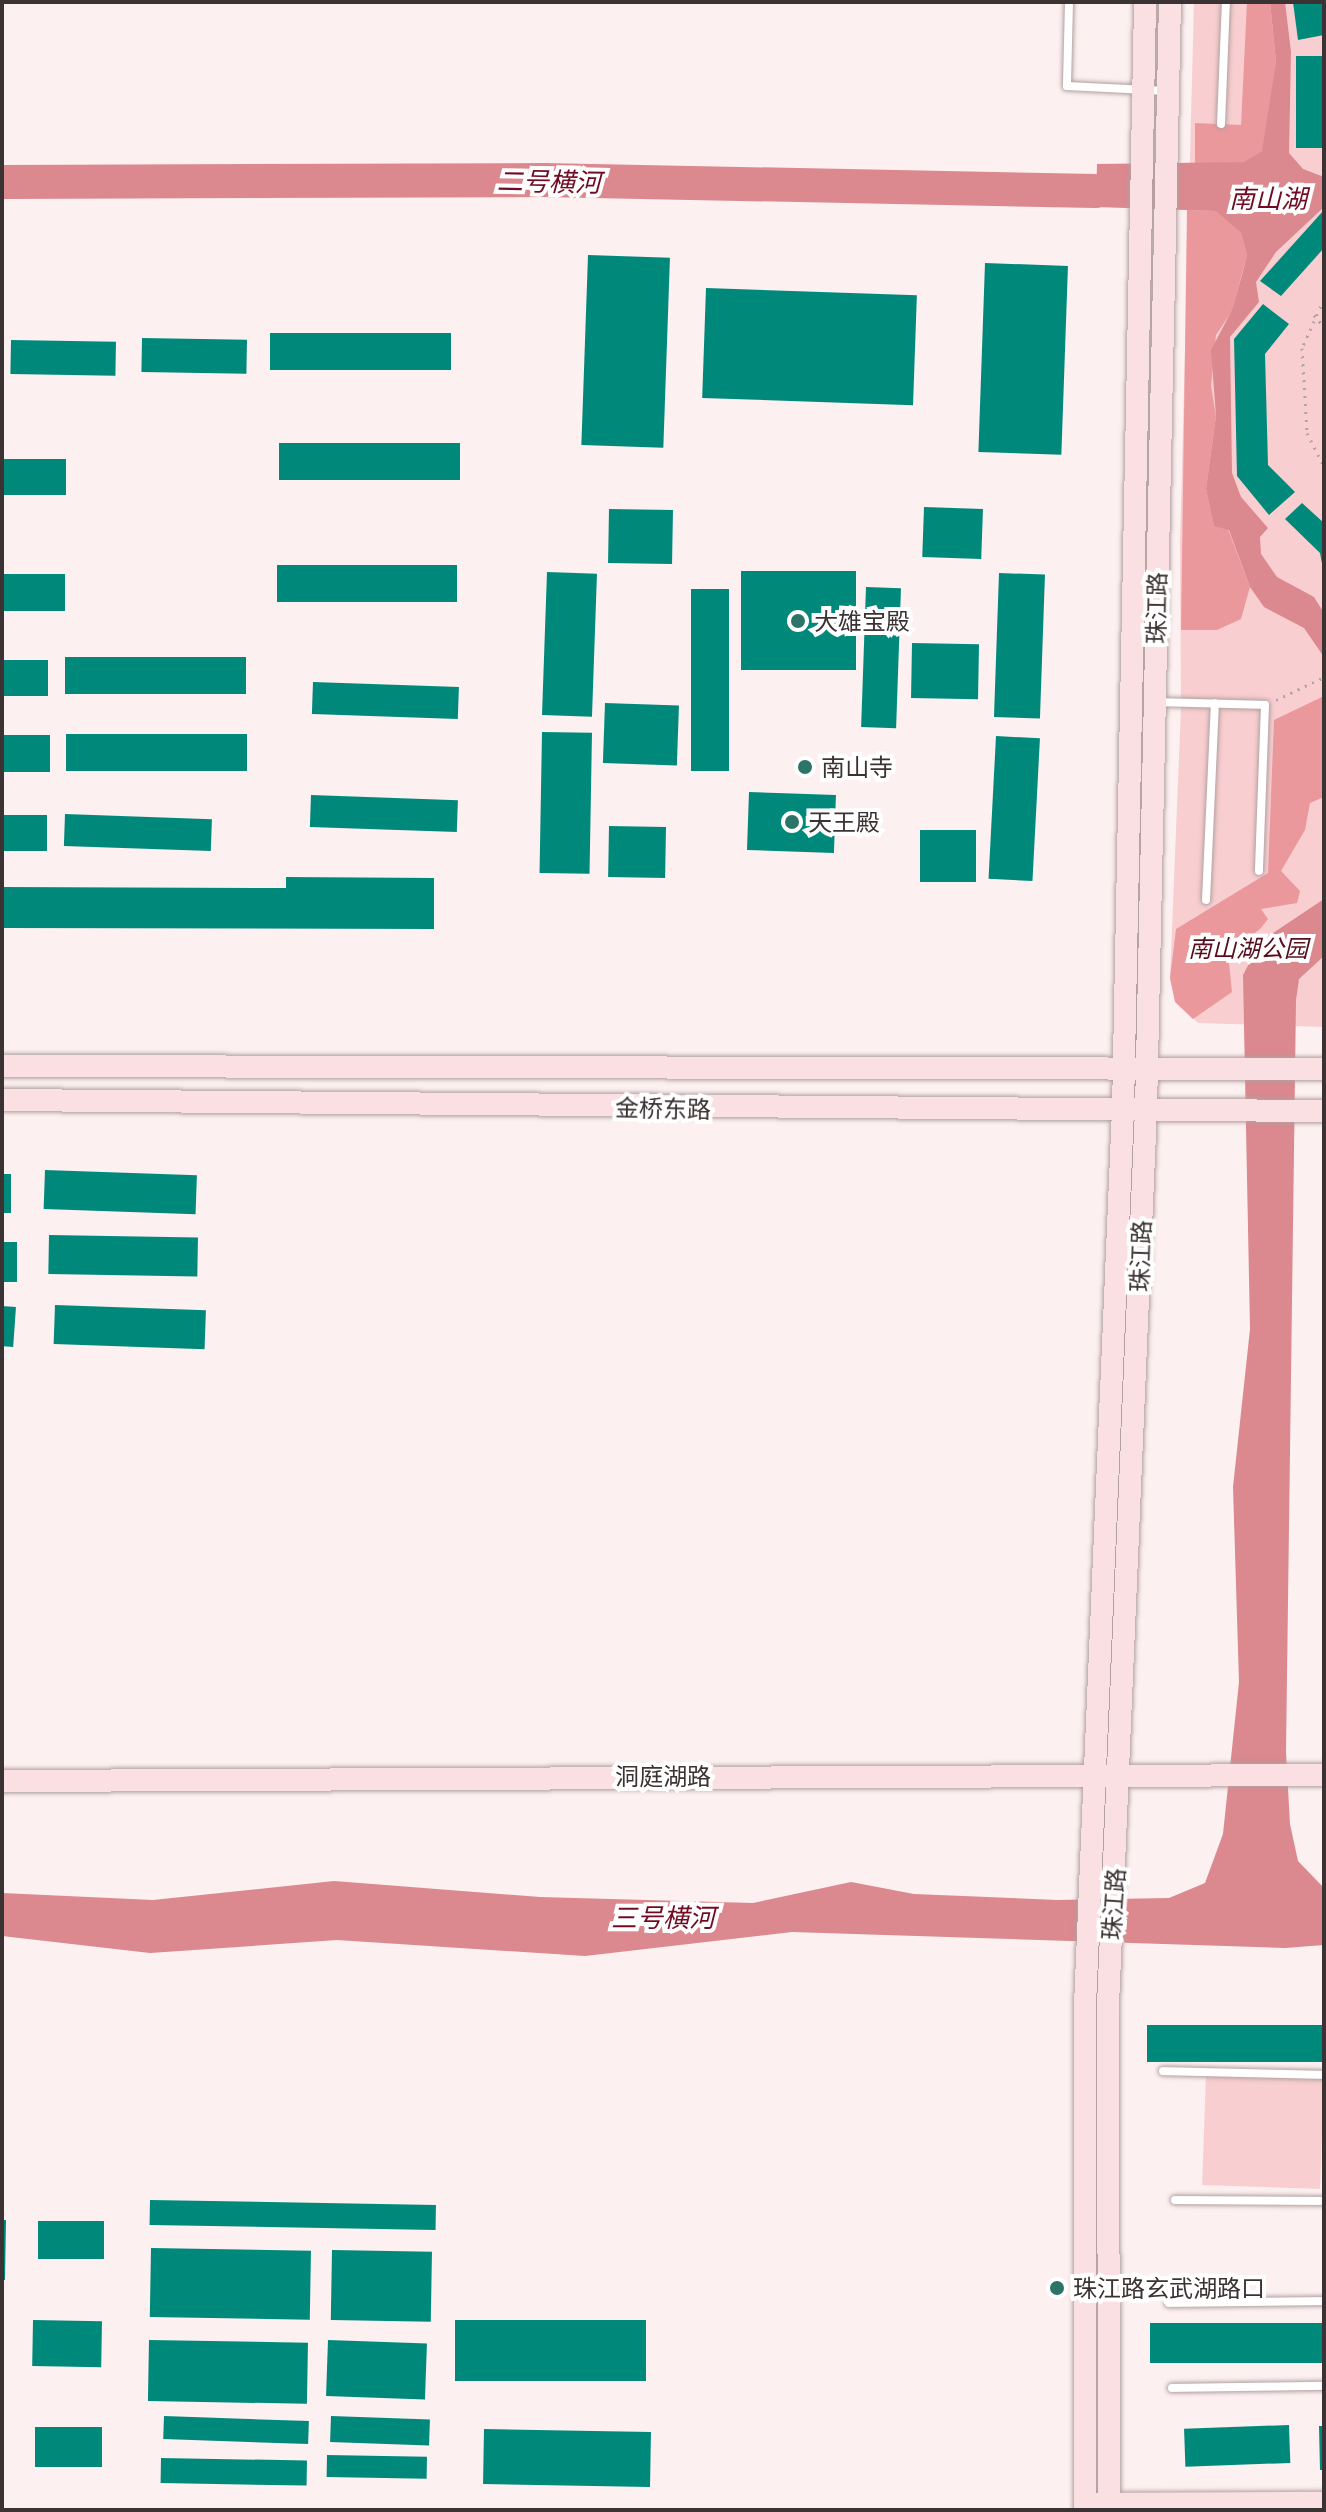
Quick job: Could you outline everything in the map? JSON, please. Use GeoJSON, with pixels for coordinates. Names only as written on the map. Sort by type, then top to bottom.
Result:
{"type":"FeatureCollection","features":[{"type":"Feature","properties":{"kind":"street","name":"珠江路"},"geometry":{"type":"LineString","coordinates":[[1109,2507],[1099,1964],[1090,1886],[1123,1110],[1121,1068],[1145,2]]}},
{"type":"Feature","properties":{"kind":"street","name":"珠江路"},"geometry":{"type":"LineString","coordinates":[[1085,2507],[1099,1964],[1114,1887],[1121,1773],[1146,1110],[1170,2]]}},
{"type":"Feature","properties":{"kind":"street","name":"金桥东路"},"geometry":{"type":"LineString","coordinates":[[2,1066],[1324,1069]]}},
{"type":"Feature","properties":{"kind":"street","name":"金桥东路"},"geometry":{"type":"LineString","coordinates":[[2,1100],[1324,1111]]}},
{"type":"Feature","properties":{"kind":"street","name":"洞庭湖路"},"geometry":{"type":"LineString","coordinates":[[2,1781],[1094,1773],[1324,1775]]}},
{"type":"Feature","properties":{"kind":"street"},"geometry":{"type":"LineString","coordinates":[[1085,2507],[1324,2503]]}},
{"type":"Feature","properties":{"kind":"lane"},"geometry":{"type":"LineString","coordinates":[[1069,2],[1067,86],[1168,91]]}},
{"type":"Feature","properties":{"kind":"lane"},"geometry":{"type":"LineString","coordinates":[[1221,124],[1226,2]]}},
{"type":"Feature","properties":{"kind":"lane"},"geometry":{"type":"LineString","coordinates":[[1130,701],[1265,705],[1259,871]]}},
{"type":"Feature","properties":{"kind":"lane"},"geometry":{"type":"LineString","coordinates":[[1206,900],[1215,703]]}},
{"type":"Feature","properties":{"kind":"lane"},"geometry":{"type":"LineString","coordinates":[[1163,2071],[1324,2075]]}},
{"type":"Feature","properties":{"kind":"lane"},"geometry":{"type":"LineString","coordinates":[[1175,2200],[1324,2201]]}},
{"type":"Feature","properties":{"kind":"lane"},"geometry":{"type":"LineString","coordinates":[[1169,2303],[1324,2301]]}},
{"type":"Feature","properties":{"kind":"lane"},"geometry":{"type":"LineString","coordinates":[[1172,2388],[1324,2386]]}},
{"type":"Feature","properties":{"kind":"path"},"geometry":{"type":"LineString","coordinates":[[1324,299],[1314,315],[1302,348],[1307,433],[1324,466]]}},
{"type":"Feature","properties":{"kind":"path"},"geometry":{"type":"LineString","coordinates":[[1314,315],[1324,327]]}},
{"type":"Feature","properties":{"kind":"path"},"geometry":{"type":"LineString","coordinates":[[1265,705],[1324,677]]}},
{"type":"Feature","properties":{"kind":"green space","name":"南山湖公园"},"geometry":{"type":"Polygon","coordinates":[[[1194,2],[1324,2],[1324,1027],[1198,1023],[1176,1002],[1170,978],[1181,708],[1180,544],[1194,2]]]}},
{"type":"Feature","properties":{"kind":"green space"},"geometry":{"type":"Polygon","coordinates":[[[1206,2074],[1324,2078],[1320,2189],[1202,2185],[1206,2074]]]}},
{"type":"Feature","properties":{"kind":"shaded area"},"geometry":{"type":"Polygon","coordinates":[[[1247,2],[1270,2],[1276,62],[1269,131],[1262,151],[1245,162],[1195,164],[1195,123],[1241,125],[1247,2]]]}},
{"type":"Feature","properties":{"kind":"shaded area"},"geometry":{"type":"Polygon","coordinates":[[[1187,210],[1217,211],[1241,233],[1247,255],[1232,311],[1216,335],[1211,386],[1216,416],[1206,489],[1214,525],[1228,529],[1250,587],[1241,619],[1217,630],[1181,630],[1187,210]]]}},
{"type":"Feature","properties":{"kind":"shaded area"},"geometry":{"type":"Polygon","coordinates":[[[1324,696],[1324,797],[1310,803],[1305,830],[1281,871],[1300,891],[1297,903],[1261,909],[1268,919],[1228,954],[1232,992],[1193,1019],[1175,1002],[1170,978],[1176,929],[1268,873],[1274,720],[1324,696]]]}},
{"type":"Feature","properties":{"kind":"water","name":"南山湖"},"geometry":{"type":"Polygon","coordinates":[[[1270,2],[1285,2],[1291,52],[1289,153],[1303,169],[1324,177],[1324,207],[1276,252],[1256,282],[1259,302],[1230,337],[1232,473],[1241,497],[1268,528],[1260,537],[1261,554],[1277,577],[1314,597],[1324,613],[1324,657],[1304,628],[1264,607],[1250,587],[1229,530],[1214,526],[1206,489],[1216,416],[1211,350],[1232,310],[1242,275],[1247,255],[1241,233],[1216,211],[1096,207],[1097,164],[1244,162],[1262,151],[1276,62],[1270,2]]]}},
{"type":"Feature","properties":{"kind":"water","name":"三号横河"},"geometry":{"type":"Polygon","coordinates":[[[1324,899],[1324,956],[1299,979],[1296,1000],[1286,1752],[1290,1824],[1298,1861],[1324,1888],[1324,1945],[1285,1948],[792,1932],[585,1956],[337,1940],[150,1953],[2,1936],[2,1893],[153,1900],[334,1881],[540,1897],[753,1903],[851,1882],[914,1894],[1057,1900],[1169,1898],[1205,1883],[1223,1834],[1239,1682],[1233,1487],[1250,1329],[1243,975],[1261,941],[1324,899]]]}},
{"type":"Feature","properties":{"kind":"building"},"geometry":{"type":"Polygon","coordinates":[[[1293,2],[1324,2],[1324,35],[1298,40],[1293,2]]]}},
{"type":"Feature","properties":{"kind":"building"},"geometry":{"type":"Polygon","coordinates":[[[1296,56],[1324,56],[1324,148],[1296,148],[1296,56]]]}},
{"type":"Feature","properties":{"kind":"building"},"geometry":{"type":"Polygon","coordinates":[[[1324,210],[1324,248],[1281,296],[1260,281],[1324,210]]]}},
{"type":"Feature","properties":{"kind":"building"},"geometry":{"type":"Polygon","coordinates":[[[588,255],[670,258],[663,448],[581,445],[588,255]]]}},
{"type":"Feature","properties":{"kind":"building"},"geometry":{"type":"Polygon","coordinates":[[[985,263],[1068,266],[1061,455],[978,452],[985,263]]]}},
{"type":"Feature","properties":{"kind":"building"},"geometry":{"type":"Polygon","coordinates":[[[706,288],[917,295],[913,405],[702,398],[706,288]]]}},
{"type":"Feature","properties":{"kind":"building"},"geometry":{"type":"Polygon","coordinates":[[[1263,304],[1289,324],[1265,354],[1268,465],[1295,492],[1269,515],[1237,476],[1234,339],[1263,304]]]}},
{"type":"Feature","properties":{"kind":"building"},"geometry":{"type":"Polygon","coordinates":[[[270,333],[451,333],[451,370],[270,370],[270,333]]]}},
{"type":"Feature","properties":{"kind":"building"},"geometry":{"type":"Polygon","coordinates":[[[142,338],[247,340],[246,374],[141,372],[142,338]]]}},
{"type":"Feature","properties":{"kind":"building"},"geometry":{"type":"Polygon","coordinates":[[[11,340],[116,342],[115,376],[10,374],[11,340]]]}},
{"type":"Feature","properties":{"kind":"building"},"geometry":{"type":"Polygon","coordinates":[[[279,443],[460,443],[460,480],[279,480],[279,443]]]}},
{"type":"Feature","properties":{"kind":"building"},"geometry":{"type":"Polygon","coordinates":[[[2,459],[66,459],[66,495],[2,495],[2,459]]]}},
{"type":"Feature","properties":{"kind":"building"},"geometry":{"type":"Polygon","coordinates":[[[1302,503],[1324,523],[1324,574],[1320,553],[1285,519],[1302,503]]]}},
{"type":"Feature","properties":{"kind":"building"},"geometry":{"type":"Polygon","coordinates":[[[924,507],[983,509],[981,559],[922,557],[924,507]]]}},
{"type":"Feature","properties":{"kind":"building"},"geometry":{"type":"Polygon","coordinates":[[[609,509],[673,510],[672,564],[608,563],[609,509]]]}},
{"type":"Feature","properties":{"kind":"building"},"geometry":{"type":"Polygon","coordinates":[[[277,565],[457,565],[457,602],[277,602],[277,565]]]}},
{"type":"Feature","properties":{"kind":"building","name":"大雄宝殿"},"geometry":{"type":"Polygon","coordinates":[[[741,571],[856,571],[856,670],[741,670],[741,571]]]}},
{"type":"Feature","properties":{"kind":"building"},"geometry":{"type":"Polygon","coordinates":[[[547,572],[597,574],[592,717],[542,715],[547,572]]]}},
{"type":"Feature","properties":{"kind":"building"},"geometry":{"type":"Polygon","coordinates":[[[999,573],[1045,575],[1040,719],[994,717],[999,573]]]}},
{"type":"Feature","properties":{"kind":"building"},"geometry":{"type":"Polygon","coordinates":[[[2,574],[65,574],[65,611],[2,611],[2,574]]]}},
{"type":"Feature","properties":{"kind":"building"},"geometry":{"type":"Polygon","coordinates":[[[866,587],[901,588],[896,728],[861,727],[866,587]]]}},
{"type":"Feature","properties":{"kind":"building"},"geometry":{"type":"Polygon","coordinates":[[[691,589],[729,589],[729,771],[691,771],[691,589]]]}},
{"type":"Feature","properties":{"kind":"building"},"geometry":{"type":"Polygon","coordinates":[[[912,643],[979,644],[978,699],[911,698],[912,643]]]}},
{"type":"Feature","properties":{"kind":"building"},"geometry":{"type":"Polygon","coordinates":[[[65,657],[246,657],[246,694],[65,694],[65,657]]]}},
{"type":"Feature","properties":{"kind":"building"},"geometry":{"type":"Polygon","coordinates":[[[2,660],[48,660],[48,696],[2,696],[2,660]]]}},
{"type":"Feature","properties":{"kind":"building"},"geometry":{"type":"Polygon","coordinates":[[[313,682],[459,687],[458,719],[312,714],[313,682]]]}},
{"type":"Feature","properties":{"kind":"building"},"geometry":{"type":"Polygon","coordinates":[[[605,703],[679,706],[677,766],[603,763],[605,703]]]}},
{"type":"Feature","properties":{"kind":"building"},"geometry":{"type":"Polygon","coordinates":[[[542,732],[592,733],[590,874],[540,873],[542,732]]]}},
{"type":"Feature","properties":{"kind":"building"},"geometry":{"type":"Polygon","coordinates":[[[66,734],[247,734],[247,771],[66,771],[66,734]]]}},
{"type":"Feature","properties":{"kind":"building"},"geometry":{"type":"Polygon","coordinates":[[[2,735],[50,735],[50,772],[2,772],[2,735]]]}},
{"type":"Feature","properties":{"kind":"building"},"geometry":{"type":"Polygon","coordinates":[[[996,736],[1040,738],[1032,881],[989,879],[996,736]]]}},
{"type":"Feature","properties":{"kind":"building","name":"天王殿"},"geometry":{"type":"Polygon","coordinates":[[[749,792],[836,795],[834,853],[747,850],[749,792]]]}},
{"type":"Feature","properties":{"kind":"building"},"geometry":{"type":"Polygon","coordinates":[[[311,795],[458,800],[457,832],[310,827],[311,795]]]}},
{"type":"Feature","properties":{"kind":"building"},"geometry":{"type":"Polygon","coordinates":[[[65,814],[212,819],[211,851],[64,846],[65,814]]]}},
{"type":"Feature","properties":{"kind":"building"},"geometry":{"type":"Polygon","coordinates":[[[2,815],[47,815],[47,851],[2,851],[2,815]]]}},
{"type":"Feature","properties":{"kind":"building"},"geometry":{"type":"Polygon","coordinates":[[[609,826],[666,827],[665,878],[608,877],[609,826]]]}},
{"type":"Feature","properties":{"kind":"building"},"geometry":{"type":"Polygon","coordinates":[[[920,830],[976,830],[976,882],[920,882],[920,830]]]}},
{"type":"Feature","properties":{"kind":"building"},"geometry":{"type":"Polygon","coordinates":[[[286,877],[434,878],[434,929],[2,928],[2,887],[286,888],[286,877]]]}},
{"type":"Feature","properties":{"kind":"building"},"geometry":{"type":"Polygon","coordinates":[[[45,1170],[197,1175],[196,1214],[44,1209],[45,1170]]]}},
{"type":"Feature","properties":{"kind":"building"},"geometry":{"type":"Polygon","coordinates":[[[2,1174],[11,1174],[11,1213],[2,1213],[2,1174]]]}},
{"type":"Feature","properties":{"kind":"building"},"geometry":{"type":"Polygon","coordinates":[[[49,1235],[198,1238],[197,1277],[48,1274],[49,1235]]]}},
{"type":"Feature","properties":{"kind":"building"},"geometry":{"type":"Polygon","coordinates":[[[2,1242],[17,1242],[17,1282],[2,1282],[2,1242]]]}},
{"type":"Feature","properties":{"kind":"building"},"geometry":{"type":"Polygon","coordinates":[[[55,1305],[206,1310],[205,1349],[54,1344],[55,1305]]]}},
{"type":"Feature","properties":{"kind":"building"},"geometry":{"type":"Polygon","coordinates":[[[2,1306],[16,1307],[13,1347],[2,1346],[2,1306]]]}},
{"type":"Feature","properties":{"kind":"building"},"geometry":{"type":"Polygon","coordinates":[[[1147,2025],[1324,2025],[1324,2062],[1147,2062],[1147,2025]]]}},
{"type":"Feature","properties":{"kind":"building"},"geometry":{"type":"Polygon","coordinates":[[[150,2200],[436,2205],[436,2230],[150,2225],[150,2200]]]}},
{"type":"Feature","properties":{"kind":"building"},"geometry":{"type":"Polygon","coordinates":[[[2,2220],[6,2220],[5,2280],[2,2280],[2,2220]]]}},
{"type":"Feature","properties":{"kind":"building"},"geometry":{"type":"Polygon","coordinates":[[[38,2221],[104,2221],[104,2259],[38,2259],[38,2221]]]}},
{"type":"Feature","properties":{"kind":"building"},"geometry":{"type":"Polygon","coordinates":[[[151,2248],[311,2251],[310,2320],[150,2317],[151,2248]]]}},
{"type":"Feature","properties":{"kind":"building"},"geometry":{"type":"Polygon","coordinates":[[[332,2250],[432,2252],[431,2322],[331,2320],[332,2250]]]}},
{"type":"Feature","properties":{"kind":"building"},"geometry":{"type":"Polygon","coordinates":[[[33,2320],[102,2321],[101,2367],[32,2366],[33,2320]]]}},
{"type":"Feature","properties":{"kind":"building"},"geometry":{"type":"Polygon","coordinates":[[[455,2320],[646,2320],[646,2381],[455,2381],[455,2320]]]}},
{"type":"Feature","properties":{"kind":"building"},"geometry":{"type":"Polygon","coordinates":[[[1150,2323],[1324,2323],[1324,2363],[1150,2363],[1150,2323]]]}},
{"type":"Feature","properties":{"kind":"building"},"geometry":{"type":"Polygon","coordinates":[[[149,2340],[308,2343],[307,2404],[148,2401],[149,2340]]]}},
{"type":"Feature","properties":{"kind":"building"},"geometry":{"type":"Polygon","coordinates":[[[328,2340],[427,2343],[425,2399],[326,2396],[328,2340]]]}},
{"type":"Feature","properties":{"kind":"building"},"geometry":{"type":"Polygon","coordinates":[[[164,2416],[309,2421],[308,2444],[163,2439],[164,2416]]]}},
{"type":"Feature","properties":{"kind":"building"},"geometry":{"type":"Polygon","coordinates":[[[331,2416],[430,2419],[429,2445],[330,2442],[331,2416]]]}},
{"type":"Feature","properties":{"kind":"building"},"geometry":{"type":"Polygon","coordinates":[[[1289,2425],[1290,2463],[1185,2467],[1184,2429],[1289,2425]]]}},
{"type":"Feature","properties":{"kind":"building"},"geometry":{"type":"Polygon","coordinates":[[[1319,2426],[1324,2426],[1324,2470],[1320,2470],[1319,2426]]]}},
{"type":"Feature","properties":{"kind":"building"},"geometry":{"type":"Polygon","coordinates":[[[35,2427],[102,2427],[102,2467],[35,2467],[35,2427]]]}},
{"type":"Feature","properties":{"kind":"building"},"geometry":{"type":"Polygon","coordinates":[[[484,2429],[651,2432],[650,2487],[483,2484],[484,2429]]]}},
{"type":"Feature","properties":{"kind":"building"},"geometry":{"type":"Polygon","coordinates":[[[327,2455],[427,2457],[427,2479],[327,2477],[327,2455]]]}},
{"type":"Feature","properties":{"kind":"building"},"geometry":{"type":"Polygon","coordinates":[[[161,2458],[307,2461],[307,2486],[161,2483],[161,2458]]]}},
{"type":"Feature","properties":{"kind":"waterway","name":"二号横河"},"geometry":{"type":"LineString","coordinates":[[2,182],[543,180],[1096,191]]}},
{"type":"Feature","properties":{"kind":"place","name":"大雄宝殿"},"geometry":{"type":"Point","coordinates":[798,621]}},
{"type":"Feature","properties":{"kind":"place","name":"南山寺"},"geometry":{"type":"Point","coordinates":[805,767]}},
{"type":"Feature","properties":{"kind":"place","name":"天王殿"},"geometry":{"type":"Point","coordinates":[792,822]}},
{"type":"Feature","properties":{"kind":"place","name":"珠江路玄武湖路口"},"geometry":{"type":"Point","coordinates":[1057,2288]}}]}
